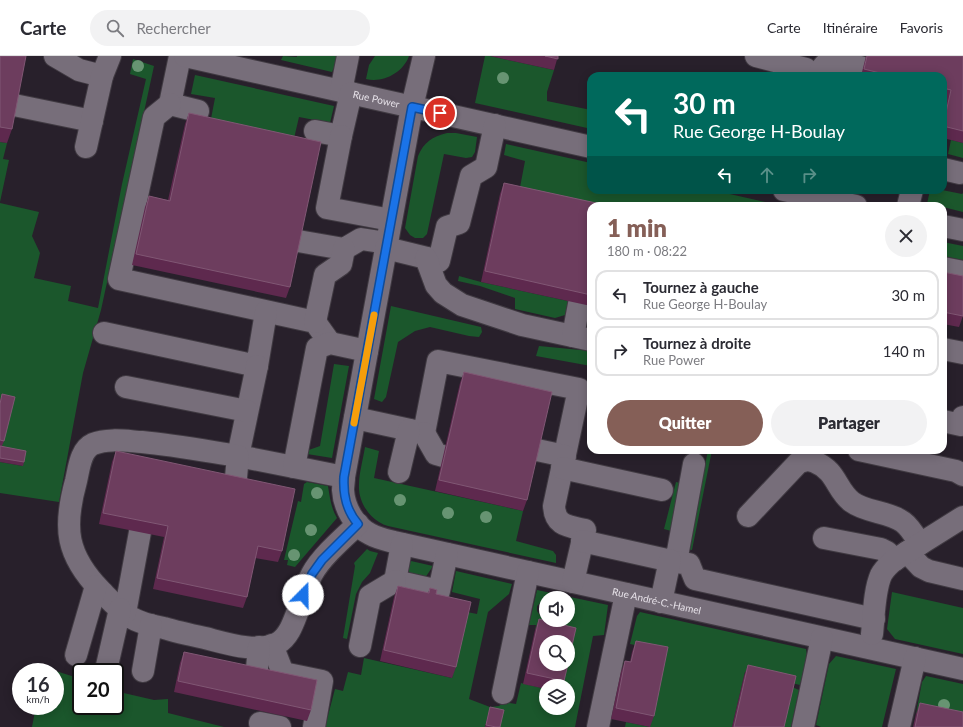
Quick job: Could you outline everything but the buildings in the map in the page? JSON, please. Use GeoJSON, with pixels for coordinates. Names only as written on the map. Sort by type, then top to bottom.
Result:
{"type":"FeatureCollection","features":[{"type":"Feature","properties":{"kind":"street"},"geometry":{"type":"LineString","coordinates":[[55,56],[79,70],[102,76]]}},
{"type":"Feature","properties":{"kind":"street"},"geometry":{"type":"LineString","coordinates":[[86,147],[102,76],[110,56]]}},
{"type":"Feature","properties":{"kind":"street"},"geometry":{"type":"LineString","coordinates":[[180,56],[170,104],[154,117],[119,279],[315,322],[330,343]]}},
{"type":"Feature","properties":{"kind":"street","name":"Rue Power"},"geometry":{"type":"LineString","coordinates":[[185,56],[263,64],[346,92],[587,146]]}},
{"type":"Feature","properties":{"kind":"street"},"geometry":{"type":"LineString","coordinates":[[348,56],[342,136],[327,208],[392,220]]}},
{"type":"Feature","properties":{"kind":"street"},"geometry":{"type":"LineString","coordinates":[[344,477],[238,456],[163,444],[123,440],[100,443],[92,445],[82,456],[69,514],[71,542],[82,568],[96,586],[129,617],[151,625],[238,646],[266,646],[279,642],[290,630],[312,574],[322,560],[356,522],[346,503],[343,490],[344,477],[412,107],[424,56]]}},
{"type":"Feature","properties":{"kind":"street"},"geometry":{"type":"LineString","coordinates":[[756,56],[806,69],[809,72]]}},
{"type":"Feature","properties":{"kind":"street"},"geometry":{"type":"LineString","coordinates":[[820,72],[823,65],[830,61],[838,61],[863,68]]}},
{"type":"Feature","properties":{"kind":"street"},"geometry":{"type":"LineString","coordinates":[[170,104],[198,111]]}},
{"type":"Feature","properties":{"kind":"street"},"geometry":{"type":"LineString","coordinates":[[14,105],[92,121]]}},
{"type":"Feature","properties":{"kind":"street"},"geometry":{"type":"LineString","coordinates":[[298,241],[387,246],[439,261],[447,227],[459,223],[471,176],[486,167],[495,125]]}},
{"type":"Feature","properties":{"kind":"street"},"geometry":{"type":"LineString","coordinates":[[315,132],[342,136]]}},
{"type":"Feature","properties":{"kind":"street"},"geometry":{"type":"LineString","coordinates":[[801,194],[837,202]]}},
{"type":"Feature","properties":{"kind":"street"},"geometry":{"type":"LineString","coordinates":[[315,322],[325,274],[341,264],[365,215]]}},
{"type":"Feature","properties":{"kind":"street"},"geometry":{"type":"LineString","coordinates":[[947,227],[963,230]]}},
{"type":"Feature","properties":{"kind":"street"},"geometry":{"type":"LineString","coordinates":[[426,258],[436,286],[443,294],[462,305],[522,325],[582,338],[579,304]]}},
{"type":"Feature","properties":{"kind":"street"},"geometry":{"type":"LineString","coordinates":[[947,269],[963,272]]}},
{"type":"Feature","properties":{"kind":"street"},"geometry":{"type":"LineString","coordinates":[[234,488],[238,456],[266,312]]}},
{"type":"Feature","properties":{"kind":"street"},"geometry":{"type":"LineString","coordinates":[[104,333],[256,366]]}},
{"type":"Feature","properties":{"kind":"street"},"geometry":{"type":"LineString","coordinates":[[294,467],[317,348],[330,343],[367,351]]}},
{"type":"Feature","properties":{"kind":"street"},"geometry":{"type":"LineString","coordinates":[[947,350],[963,353]]}},
{"type":"Feature","properties":{"kind":"street"},"geometry":{"type":"LineString","coordinates":[[399,472],[416,432],[438,361],[579,388],[554,506],[554,512],[557,518],[564,525],[584,530],[573,582]]}},
{"type":"Feature","properties":{"kind":"street"},"geometry":{"type":"LineString","coordinates":[[126,387],[247,411]]}},
{"type":"Feature","properties":{"kind":"street"},"geometry":{"type":"LineString","coordinates":[[947,422],[961,425],[963,417]]}},
{"type":"Feature","properties":{"kind":"street"},"geometry":{"type":"LineString","coordinates":[[355,418],[416,432],[436,454],[443,456]]}},
{"type":"Feature","properties":{"kind":"street"},"geometry":{"type":"LineString","coordinates":[[537,450],[563,462],[662,490]]}},
{"type":"Feature","properties":{"kind":"street"},"geometry":{"type":"LineString","coordinates":[[877,454],[956,471],[963,475]]}},
{"type":"Feature","properties":{"kind":"street"},"geometry":{"type":"LineString","coordinates":[[748,516],[798,463],[804,460],[809,460],[826,468],[851,501],[862,508],[891,516],[902,521],[908,526],[907,552]]}},
{"type":"Feature","properties":{"kind":"street"},"geometry":{"type":"LineString","coordinates":[[662,602],[673,561],[694,464]]}},
{"type":"Feature","properties":{"kind":"street"},"geometry":{"type":"LineString","coordinates":[[870,648],[877,590],[882,574],[886,568],[907,552],[963,517]]}},
{"type":"Feature","properties":{"kind":"street","name":"Rue André-C.-Hamel"},"geometry":{"type":"LineString","coordinates":[[356,522],[362,529],[370,534],[402,544],[963,669]]}},
{"type":"Feature","properties":{"kind":"street"},"geometry":{"type":"LineString","coordinates":[[108,663],[122,611],[140,532]]}},
{"type":"Feature","properties":{"kind":"street"},"geometry":{"type":"LineString","coordinates":[[824,538],[880,549],[887,552],[907,552],[928,571],[963,579]]}},
{"type":"Feature","properties":{"kind":"street"},"geometry":{"type":"LineString","coordinates":[[582,541],[689,564],[695,579],[874,619]]}},
{"type":"Feature","properties":{"kind":"street"},"geometry":{"type":"LineString","coordinates":[[360,646],[370,596],[394,581],[402,544]]}},
{"type":"Feature","properties":{"kind":"street"},"geometry":{"type":"LineString","coordinates":[[394,581],[448,595],[447,554]]}},
{"type":"Feature","properties":{"kind":"street"},"geometry":{"type":"LineString","coordinates":[[503,694],[518,664],[528,572]]}},
{"type":"Feature","properties":{"kind":"street"},"geometry":{"type":"LineString","coordinates":[[76,655],[96,586]]}},
{"type":"Feature","properties":{"kind":"street"},"geometry":{"type":"LineString","coordinates":[[598,727],[626,594]]}},
{"type":"Feature","properties":{"kind":"street"},"geometry":{"type":"LineString","coordinates":[[143,671],[151,625]]}},
{"type":"Feature","properties":{"kind":"street"},"geometry":{"type":"LineString","coordinates":[[803,727],[822,638]]}},
{"type":"Feature","properties":{"kind":"street"},"geometry":{"type":"LineString","coordinates":[[256,679],[266,646]]}},
{"type":"Feature","properties":{"kind":"street"},"geometry":{"type":"LineString","coordinates":[[266,646],[283,673],[322,681],[314,727]]}},
{"type":"Feature","properties":{"kind":"street"},"geometry":{"type":"LineString","coordinates":[[899,727],[915,658]]}},
{"type":"Feature","properties":{"kind":"green space"},"geometry":{"type":"Polygon","coordinates":[[[283,56],[338,56],[332,72],[281,60],[283,56]]]}},
{"type":"Feature","properties":{"kind":"green space"},"geometry":{"type":"Polygon","coordinates":[[[375,56],[409,56],[402,67],[392,75],[379,79],[366,79],[369,65],[375,56]]]}},
{"type":"Feature","properties":{"kind":"green space"},"geometry":{"type":"Polygon","coordinates":[[[485,56],[554,70],[547,92],[547,101],[587,109],[587,128],[475,103],[485,56]]]}},
{"type":"Feature","properties":{"kind":"green space"},"geometry":{"type":"Polygon","coordinates":[[[133,59],[154,66],[101,310],[83,373],[59,502],[0,493],[0,462],[23,466],[0,450],[0,203],[39,212],[32,236],[40,253],[34,278],[71,286],[68,301],[98,308],[122,184],[146,79],[130,74],[133,59]]]}},
{"type":"Feature","properties":{"kind":"green space"},"geometry":{"type":"Polygon","coordinates":[[[195,75],[334,106],[330,123],[299,117],[292,147],[209,129],[215,98],[191,94],[195,75]]]}},
{"type":"Feature","properties":{"kind":"green space"},"geometry":{"type":"Polygon","coordinates":[[[447,133],[477,137],[475,152],[472,157],[466,158],[444,154],[427,234],[423,238],[415,238],[410,235],[405,228],[418,156],[423,147],[429,141],[437,136],[447,133]]]}},
{"type":"Feature","properties":{"kind":"green space"},"geometry":{"type":"Polygon","coordinates":[[[951,140],[963,143],[963,158],[948,154],[951,140]]]}},
{"type":"Feature","properties":{"kind":"green space"},"geometry":{"type":"Polygon","coordinates":[[[0,142],[7,143],[3,159],[9,160],[0,202],[0,142]]]}},
{"type":"Feature","properties":{"kind":"green space"},"geometry":{"type":"Polygon","coordinates":[[[506,144],[587,162],[587,194],[730,194],[765,202],[587,202],[587,206],[518,198],[525,161],[504,155],[506,144]]]}},
{"type":"Feature","properties":{"kind":"green space"},"geometry":{"type":"Polygon","coordinates":[[[947,191],[963,193],[963,212],[947,208],[947,202],[927,202],[929,194],[947,194],[947,191]]]}},
{"type":"Feature","properties":{"kind":"green space"},"geometry":{"type":"Polygon","coordinates":[[[947,243],[963,246],[963,260],[947,257],[947,243]]]}},
{"type":"Feature","properties":{"kind":"green space"},"geometry":{"type":"Polygon","coordinates":[[[459,276],[568,301],[565,315],[555,318],[515,309],[515,298],[480,286],[458,281],[459,276]]]}},
{"type":"Feature","properties":{"kind":"green space"},"geometry":{"type":"Polygon","coordinates":[[[391,306],[481,327],[482,332],[479,337],[430,327],[415,331],[398,342],[386,397],[382,402],[374,399],[391,306]]]}},
{"type":"Feature","properties":{"kind":"green space"},"geometry":{"type":"Polygon","coordinates":[[[539,346],[587,351],[587,365],[536,356],[539,346]]]}},
{"type":"Feature","properties":{"kind":"green space"},"geometry":{"type":"Polygon","coordinates":[[[334,364],[349,366],[332,458],[307,454],[306,451],[320,446],[334,364]]]}},
{"type":"Feature","properties":{"kind":"green space"},"geometry":{"type":"Polygon","coordinates":[[[365,447],[379,451],[374,478],[523,511],[516,541],[553,551],[556,555],[556,563],[380,523],[367,511],[360,496],[359,480],[365,447]]]}},
{"type":"Feature","properties":{"kind":"green space"},"geometry":{"type":"Polygon","coordinates":[[[707,454],[711,454],[692,550],[683,548],[707,454]]]}},
{"type":"Feature","properties":{"kind":"green space"},"geometry":{"type":"Polygon","coordinates":[[[307,482],[328,486],[332,507],[337,518],[295,567],[287,565],[288,560],[284,560],[298,501],[301,502],[304,484],[307,482]]]}},
{"type":"Feature","properties":{"kind":"green space"},"geometry":{"type":"Polygon","coordinates":[[[676,482],[684,484],[671,531],[664,529],[676,482]]]}},
{"type":"Feature","properties":{"kind":"green space"},"geometry":{"type":"Polygon","coordinates":[[[367,549],[378,553],[370,573],[362,582],[356,594],[347,639],[343,638],[355,566],[354,563],[367,549]]]}},
{"type":"Feature","properties":{"kind":"green space"},"geometry":{"type":"Polygon","coordinates":[[[411,561],[433,566],[425,578],[417,581],[405,571],[411,561]]]}},
{"type":"Feature","properties":{"kind":"green space"},"geometry":{"type":"Polygon","coordinates":[[[456,571],[512,584],[509,594],[488,612],[469,699],[490,707],[499,706],[504,702],[516,704],[521,683],[539,687],[539,715],[575,715],[575,679],[563,679],[564,671],[575,671],[575,635],[556,635],[535,630],[536,625],[529,625],[537,590],[542,591],[539,591],[539,604],[537,606],[537,611],[539,614],[539,627],[575,627],[575,598],[608,605],[604,635],[593,636],[575,727],[499,727],[489,711],[485,727],[325,727],[335,689],[343,691],[348,672],[361,675],[364,658],[452,678],[467,612],[477,614],[480,599],[452,592],[456,571]]]}},
{"type":"Feature","properties":{"kind":"green space"},"geometry":{"type":"Polygon","coordinates":[[[892,592],[963,608],[963,654],[895,639],[887,629],[892,592]]]}},
{"type":"Feature","properties":{"kind":"green space"},"geometry":{"type":"Polygon","coordinates":[[[640,612],[806,649],[807,656],[800,685],[745,672],[732,727],[650,727],[655,649],[630,644],[637,616],[640,612]]]}},
{"type":"Feature","properties":{"kind":"green space"},"geometry":{"type":"Polygon","coordinates":[[[836,656],[896,669],[882,727],[821,727],[816,725],[829,664],[836,656]]]}},
{"type":"Feature","properties":{"kind":"green space"},"geometry":{"type":"Polygon","coordinates":[[[64,674],[72,676],[72,715],[124,715],[124,693],[154,700],[168,699],[168,713],[224,727],[32,727],[34,715],[64,715],[64,674]]]}},
{"type":"Feature","properties":{"kind":"green space"},"geometry":{"type":"Polygon","coordinates":[[[926,676],[963,684],[963,724],[916,714],[922,682],[926,676]]]}},
{"type":"Feature","properties":{"kind":"green space"},"geometry":{"type":"Polygon","coordinates":[[[792,687],[799,690],[791,727],[783,727],[792,687]]]}},
{"type":"Feature","properties":{"kind":"green space"},"geometry":{"type":"Polygon","coordinates":[[[626,722],[650,727],[625,727],[626,722]]]}},
{"type":"Feature","properties":{"kind":"slow traffic"},"geometry":{"type":"LineString","coordinates":[[354,423],[374,315]]}},
{"type":"Feature","properties":{"kind":"route"},"geometry":{"type":"LineString","coordinates":[[303,595],[312,574],[322,560],[358,524],[349,511],[346,503],[343,490],[344,477],[412,107],[440,113]]}}]}
